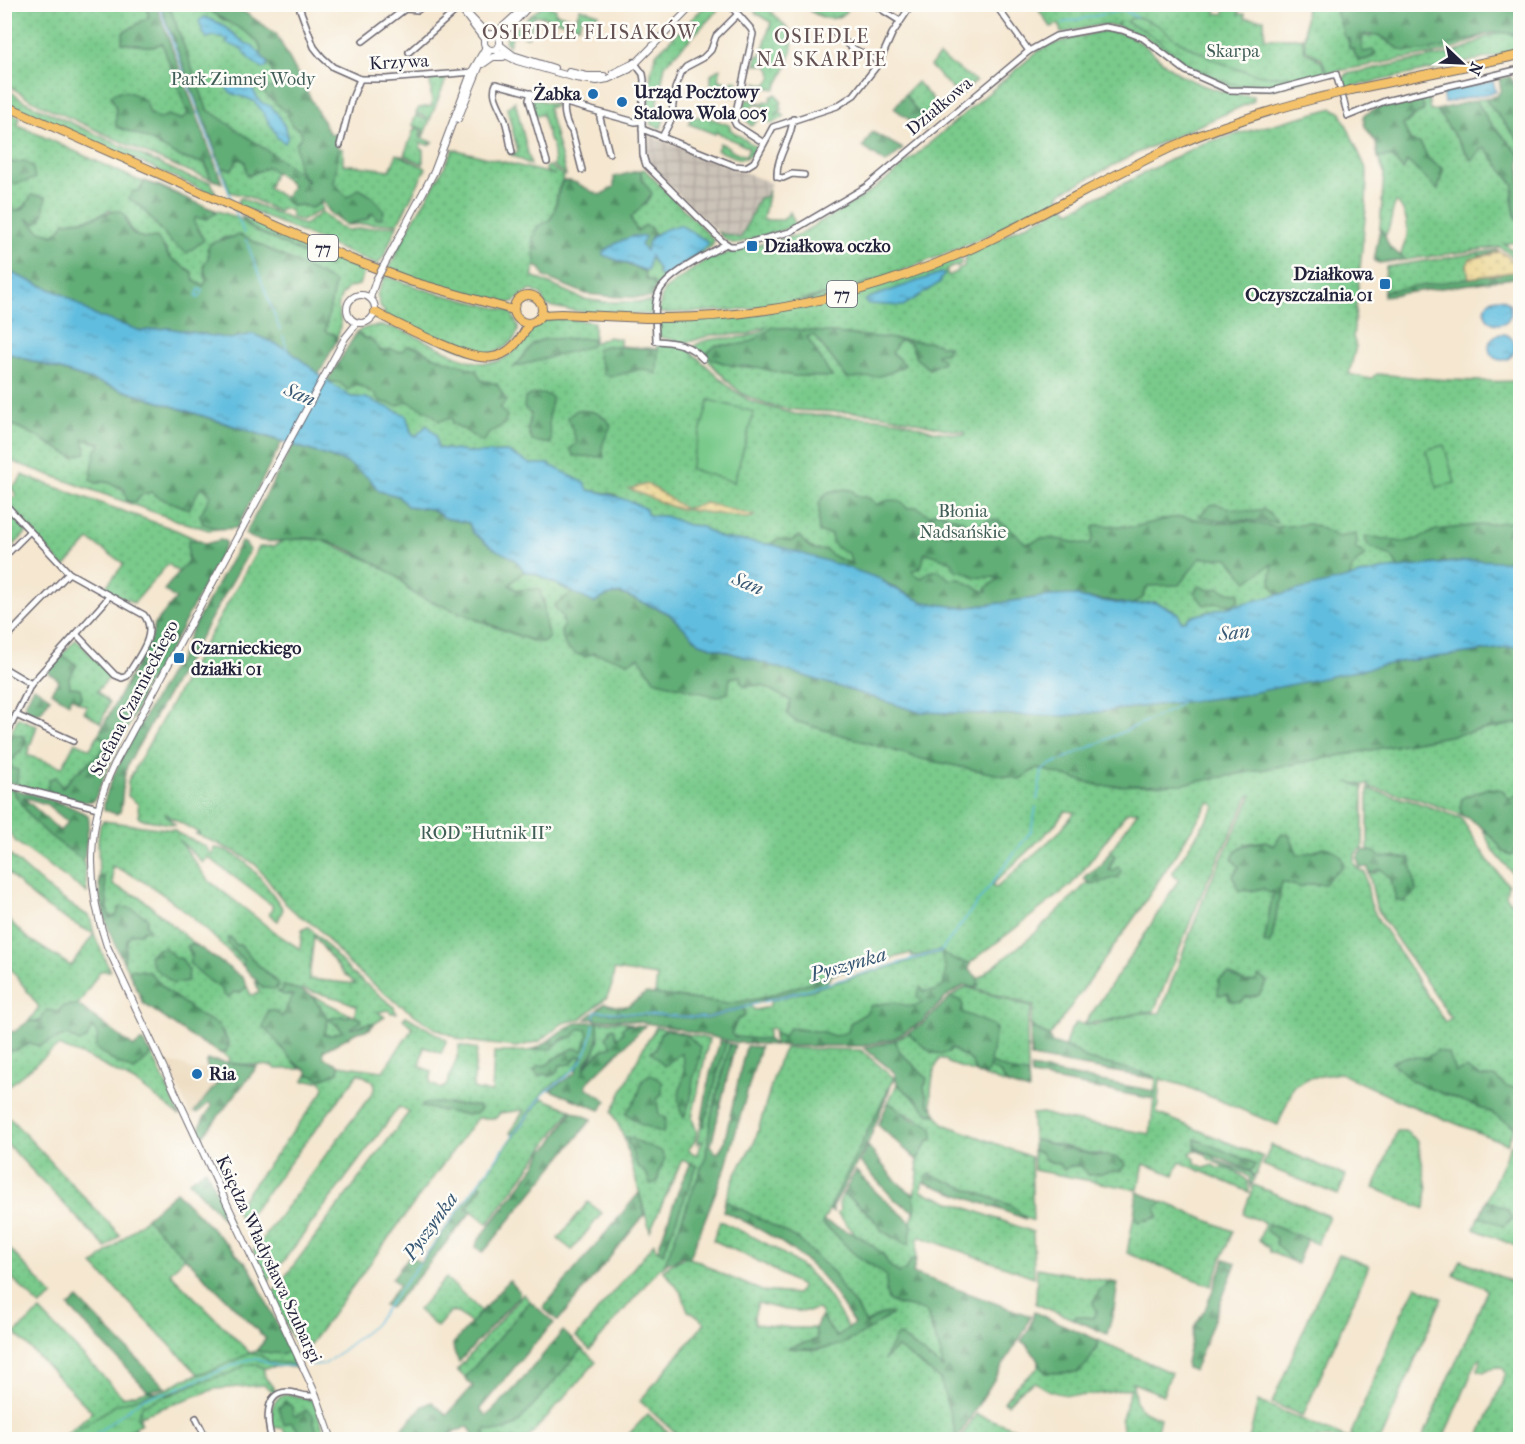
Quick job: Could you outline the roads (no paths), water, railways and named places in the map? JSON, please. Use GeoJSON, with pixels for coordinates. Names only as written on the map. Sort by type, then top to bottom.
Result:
{"type":"FeatureCollection","features":[{"type":"Feature","properties":{"kind":"main road","name":"77"},"geometry":{"type":"LineString","coordinates":[[4,105],[250,216],[387,273],[492,303],[514,306],[521,296],[530,295],[538,299],[541,311],[561,314],[666,318],[758,311],[857,290],[917,271],[957,255],[1151,157],[1203,134],[1271,110],[1330,95],[1521,55]]}},
{"type":"Feature","properties":{"kind":"main road"},"geometry":{"type":"LineString","coordinates":[[514,306],[516,318],[525,323],[535,321],[541,311]]}},
{"type":"Feature","properties":{"kind":"main road"},"geometry":{"type":"LineString","coordinates":[[374,315],[475,357],[497,356],[506,352],[516,343],[525,323]]}},
{"type":"Feature","properties":{"kind":"street","name":"Krzywa"},"geometry":{"type":"LineString","coordinates":[[298,4],[314,47],[322,57],[333,67],[360,79],[474,72]]}},
{"type":"Feature","properties":{"kind":"street"},"geometry":{"type":"LineString","coordinates":[[363,41],[405,9],[418,10],[425,4]]}},
{"type":"Feature","properties":{"kind":"street"},"geometry":{"type":"LineString","coordinates":[[368,296],[429,183],[474,72],[492,42],[527,4]]}},
{"type":"Feature","properties":{"kind":"street"},"geometry":{"type":"LineString","coordinates":[[492,42],[531,4]]}},
{"type":"Feature","properties":{"kind":"street"},"geometry":{"type":"LineString","coordinates":[[474,72],[490,58],[507,57],[579,79],[597,81],[622,74],[694,4]]}},
{"type":"Feature","properties":{"kind":"street"},"geometry":{"type":"LineString","coordinates":[[729,4],[753,34],[734,121],[736,125],[764,143]]}},
{"type":"Feature","properties":{"kind":"street"},"geometry":{"type":"LineString","coordinates":[[873,4],[900,21]]}},
{"type":"Feature","properties":{"kind":"street"},"geometry":{"type":"LineString","coordinates":[[888,13],[889,4]]}},
{"type":"Feature","properties":{"kind":"street"},"geometry":{"type":"LineString","coordinates":[[642,129],[740,166],[750,166],[773,127],[837,106],[849,99],[867,81],[912,4]]}},
{"type":"Feature","properties":{"kind":"street"},"geometry":{"type":"LineString","coordinates":[[995,4],[1029,51]]}},
{"type":"Feature","properties":{"kind":"street"},"geometry":{"type":"LineString","coordinates":[[409,52],[458,6],[507,57]]}},
{"type":"Feature","properties":{"kind":"street"},"geometry":{"type":"LineString","coordinates":[[662,137],[671,120],[676,87],[681,73],[711,50],[716,36],[737,15]]}},
{"type":"Feature","properties":{"kind":"street","name":"Działkowa"},"geometry":{"type":"LineString","coordinates":[[726,244],[736,246],[790,232],[858,192],[1029,51],[1047,40],[1067,33],[1100,27],[1116,28],[1143,38],[1186,71],[1229,90],[1271,91],[1336,74],[1348,116],[1385,101],[1521,69]]}},
{"type":"Feature","properties":{"kind":"street"},"geometry":{"type":"LineString","coordinates":[[831,30],[855,49],[880,62]]}},
{"type":"Feature","properties":{"kind":"street"},"geometry":{"type":"LineString","coordinates":[[492,42],[516,56],[587,76],[608,75],[634,62]]}},
{"type":"Feature","properties":{"kind":"street"},"geometry":{"type":"LineString","coordinates":[[634,62],[643,74],[644,80],[642,129],[643,155],[647,167],[726,244],[669,280],[660,290],[656,300],[656,341],[683,345],[698,353],[703,359]]}},
{"type":"Feature","properties":{"kind":"street"},"geometry":{"type":"LineString","coordinates":[[340,145],[351,101],[360,79]]}},
{"type":"Feature","properties":{"kind":"street"},"geometry":{"type":"LineString","coordinates":[[512,152],[503,114],[494,90],[495,85],[499,83],[601,113],[635,122],[642,121]]}},
{"type":"Feature","properties":{"kind":"street"},"geometry":{"type":"LineString","coordinates":[[531,93],[529,100],[533,119],[537,124],[548,162]]}},
{"type":"Feature","properties":{"kind":"street"},"geometry":{"type":"LineString","coordinates":[[565,103],[568,127],[572,131],[582,170]]}},
{"type":"Feature","properties":{"kind":"street"},"geometry":{"type":"LineString","coordinates":[[601,113],[600,118],[609,153]]}},
{"type":"Feature","properties":{"kind":"street"},"geometry":{"type":"LineString","coordinates":[[793,119],[793,129],[786,141],[777,177],[783,178],[792,174],[804,175]]}},
{"type":"Feature","properties":{"kind":"street"},"geometry":{"type":"LineString","coordinates":[[355,295],[368,296],[374,304],[374,315],[365,322],[354,321],[346,311],[348,302],[355,295]]}},
{"type":"Feature","properties":{"kind":"street","name":"Stefana Czarnieckiego"},"geometry":{"type":"LineString","coordinates":[[175,1092],[112,957],[99,922],[94,898],[92,862],[92,842],[98,808],[106,782],[118,756],[354,321]]}},
{"type":"Feature","properties":{"kind":"street"},"geometry":{"type":"LineString","coordinates":[[4,503],[69,573],[144,615],[150,625],[146,641],[127,676],[123,678],[115,675],[76,634]]}},
{"type":"Feature","properties":{"kind":"street"},"geometry":{"type":"LineString","coordinates":[[4,557],[29,532]]}},
{"type":"Feature","properties":{"kind":"street"},"geometry":{"type":"LineString","coordinates":[[4,640],[69,573]]}},
{"type":"Feature","properties":{"kind":"street"},"geometry":{"type":"LineString","coordinates":[[4,740],[31,684],[109,596]]}},
{"type":"Feature","properties":{"kind":"street"},"geometry":{"type":"LineString","coordinates":[[4,668],[31,684]]}},
{"type":"Feature","properties":{"kind":"street"},"geometry":{"type":"LineString","coordinates":[[16,715],[73,741]]}},
{"type":"Feature","properties":{"kind":"street"},"geometry":{"type":"LineString","coordinates":[[4,784],[98,808]]}},
{"type":"Feature","properties":{"kind":"street","name":"Księdza Władysława Szubargi"},"geometry":{"type":"LineString","coordinates":[[175,1092],[315,1395],[332,1440]]}},
{"type":"Feature","properties":{"kind":"street"},"geometry":{"type":"LineString","coordinates":[[272,1440],[267,1414],[277,1396],[285,1392],[308,1397],[315,1395]]}},
{"type":"Feature","properties":{"kind":"street"},"geometry":{"type":"LineString","coordinates":[[196,1418],[207,1440]]}},
{"type":"Feature","properties":{"kind":"water"},"geometry":{"type":"Polygon","coordinates":[[[204,17],[221,24],[245,43],[253,46],[267,62],[267,67],[263,69],[249,59],[242,49],[226,43],[228,40],[214,36],[207,38],[199,21],[204,17]]]}},
{"type":"Feature","properties":{"kind":"water"},"geometry":{"type":"Polygon","coordinates":[[[225,80],[247,83],[261,102],[273,109],[286,129],[285,143],[277,137],[256,103],[228,90],[225,80]]]}},
{"type":"Feature","properties":{"kind":"water"},"geometry":{"type":"Polygon","coordinates":[[[1493,81],[1496,92],[1444,103],[1442,92],[1493,81]]]}},
{"type":"Feature","properties":{"kind":"water"},"geometry":{"type":"Polygon","coordinates":[[[680,225],[707,241],[708,245],[667,276],[659,276],[650,256],[648,270],[644,270],[603,255],[603,252],[617,243],[639,236],[645,238],[641,245],[646,251],[653,236],[680,225]]]}},
{"type":"Feature","properties":{"kind":"water","name":"San"},"geometry":{"type":"Polygon","coordinates":[[[4,270],[64,295],[94,315],[141,331],[168,328],[230,339],[253,334],[287,349],[351,397],[366,398],[406,415],[411,432],[416,436],[427,425],[436,435],[438,448],[475,453],[508,452],[531,464],[548,464],[585,483],[588,490],[632,502],[646,509],[647,514],[651,516],[665,516],[688,525],[700,526],[721,538],[774,545],[846,567],[880,579],[891,587],[923,602],[963,608],[1050,596],[1075,595],[1131,605],[1155,602],[1178,613],[1181,621],[1185,621],[1190,617],[1220,609],[1381,570],[1475,560],[1520,562],[1520,646],[1398,662],[1242,695],[1064,716],[919,712],[700,643],[668,613],[620,593],[606,596],[594,603],[538,575],[524,571],[511,557],[494,549],[473,533],[469,523],[445,518],[431,509],[407,506],[398,496],[379,491],[370,479],[346,462],[5,352],[4,270]]]}},
{"type":"Feature","properties":{"kind":"water"},"geometry":{"type":"Polygon","coordinates":[[[941,273],[945,274],[941,282],[903,306],[869,304],[865,301],[869,298],[941,273]]]}},
{"type":"Feature","properties":{"kind":"water"},"geometry":{"type":"Polygon","coordinates":[[[1498,298],[1507,302],[1511,311],[1507,320],[1498,324],[1489,320],[1485,311],[1489,302],[1498,298]]]}},
{"type":"Feature","properties":{"kind":"water"},"geometry":{"type":"Polygon","coordinates":[[[1502,334],[1511,338],[1515,347],[1511,356],[1502,360],[1493,356],[1489,347],[1493,338],[1502,334]]]}},
{"type":"Feature","properties":{"kind":"waterway"},"geometry":{"type":"LineString","coordinates":[[158,4],[233,203]]}},
{"type":"Feature","properties":{"kind":"waterway"},"geometry":{"type":"LineString","coordinates":[[1121,4],[1124,10],[1136,17]]}},
{"type":"Feature","properties":{"kind":"waterway"},"geometry":{"type":"LineString","coordinates":[[1062,23],[1124,10]]}},
{"type":"Feature","properties":{"kind":"waterway"},"geometry":{"type":"LineString","coordinates":[[235,210],[244,233]]}},
{"type":"Feature","properties":{"kind":"waterway"},"geometry":{"type":"LineString","coordinates":[[246,240],[280,330]]}},
{"type":"Feature","properties":{"kind":"waterway"},"geometry":{"type":"LineString","coordinates":[[199,289],[203,291],[199,298],[196,297],[199,289]]}},
{"type":"Feature","properties":{"kind":"waterway"},"geometry":{"type":"LineString","coordinates":[[283,336],[287,349]]}},
{"type":"Feature","properties":{"kind":"waterway","name":"Pyszynka"},"geometry":{"type":"LineString","coordinates":[[1037,800],[1042,771],[1050,765],[1171,710],[1181,702]]}},
{"type":"Feature","properties":{"kind":"waterway","name":"Pyszynka"},"geometry":{"type":"LineString","coordinates":[[594,1017],[595,1011],[707,1018],[941,951],[1031,831],[1036,807]]}},
{"type":"Feature","properties":{"kind":"waterway","name":"Pyszynka"},"geometry":{"type":"LineString","coordinates":[[308,1365],[325,1364],[374,1325],[545,1092],[572,1071],[584,1057],[594,1024]]}},
{"type":"Feature","properties":{"kind":"waterway","name":"Pyszynka"},"geometry":{"type":"LineString","coordinates":[[91,1440],[93,1436],[143,1398],[168,1392],[249,1359],[277,1366],[296,1366]]}},
{"type":"Feature","properties":{"kind":"place","name":"Żabka"},"geometry":{"type":"Point","coordinates":[593,94]}},
{"type":"Feature","properties":{"kind":"place","name":"Urząd Pocztowy Stalowa Wola 005"},"geometry":{"type":"Point","coordinates":[622,102]}},
{"type":"Feature","properties":{"kind":"place","name":"Działkowa oczko"},"geometry":{"type":"Point","coordinates":[752,246]}},
{"type":"Feature","properties":{"kind":"place","name":"Działkowa Oczyszczalnia 01"},"geometry":{"type":"Point","coordinates":[1385,284]}},
{"type":"Feature","properties":{"kind":"place","name":"Czarnieckiego działki 01"},"geometry":{"type":"Point","coordinates":[179,658]}},
{"type":"Feature","properties":{"kind":"place","name":"Ria"},"geometry":{"type":"Point","coordinates":[197,1074]}},
{"type":"Feature","properties":{"kind":"district","name":"OSIEDLE FLISAKÓW"},"geometry":{"type":"Point","coordinates":[590,32]}},
{"type":"Feature","properties":{"kind":"district","name":"OSIEDLE NA SKARPIE"},"geometry":{"type":"Point","coordinates":[822,48]}},
{"type":"Feature","properties":{"kind":"park label","name":"Skarpa"},"geometry":{"type":"Point","coordinates":[1233,51]}},
{"type":"Feature","properties":{"kind":"park label","name":"Park Zimnej Wody"},"geometry":{"type":"Point","coordinates":[243,79]}},
{"type":"Feature","properties":{"kind":"park label","name":"Błonia Nadsańskie"},"geometry":{"type":"Point","coordinates":[963,521]}},
{"type":"Feature","properties":{"kind":"park label","name":"ROD \"Hutnik II\""},"geometry":{"type":"Point","coordinates":[486,833]}}]}
